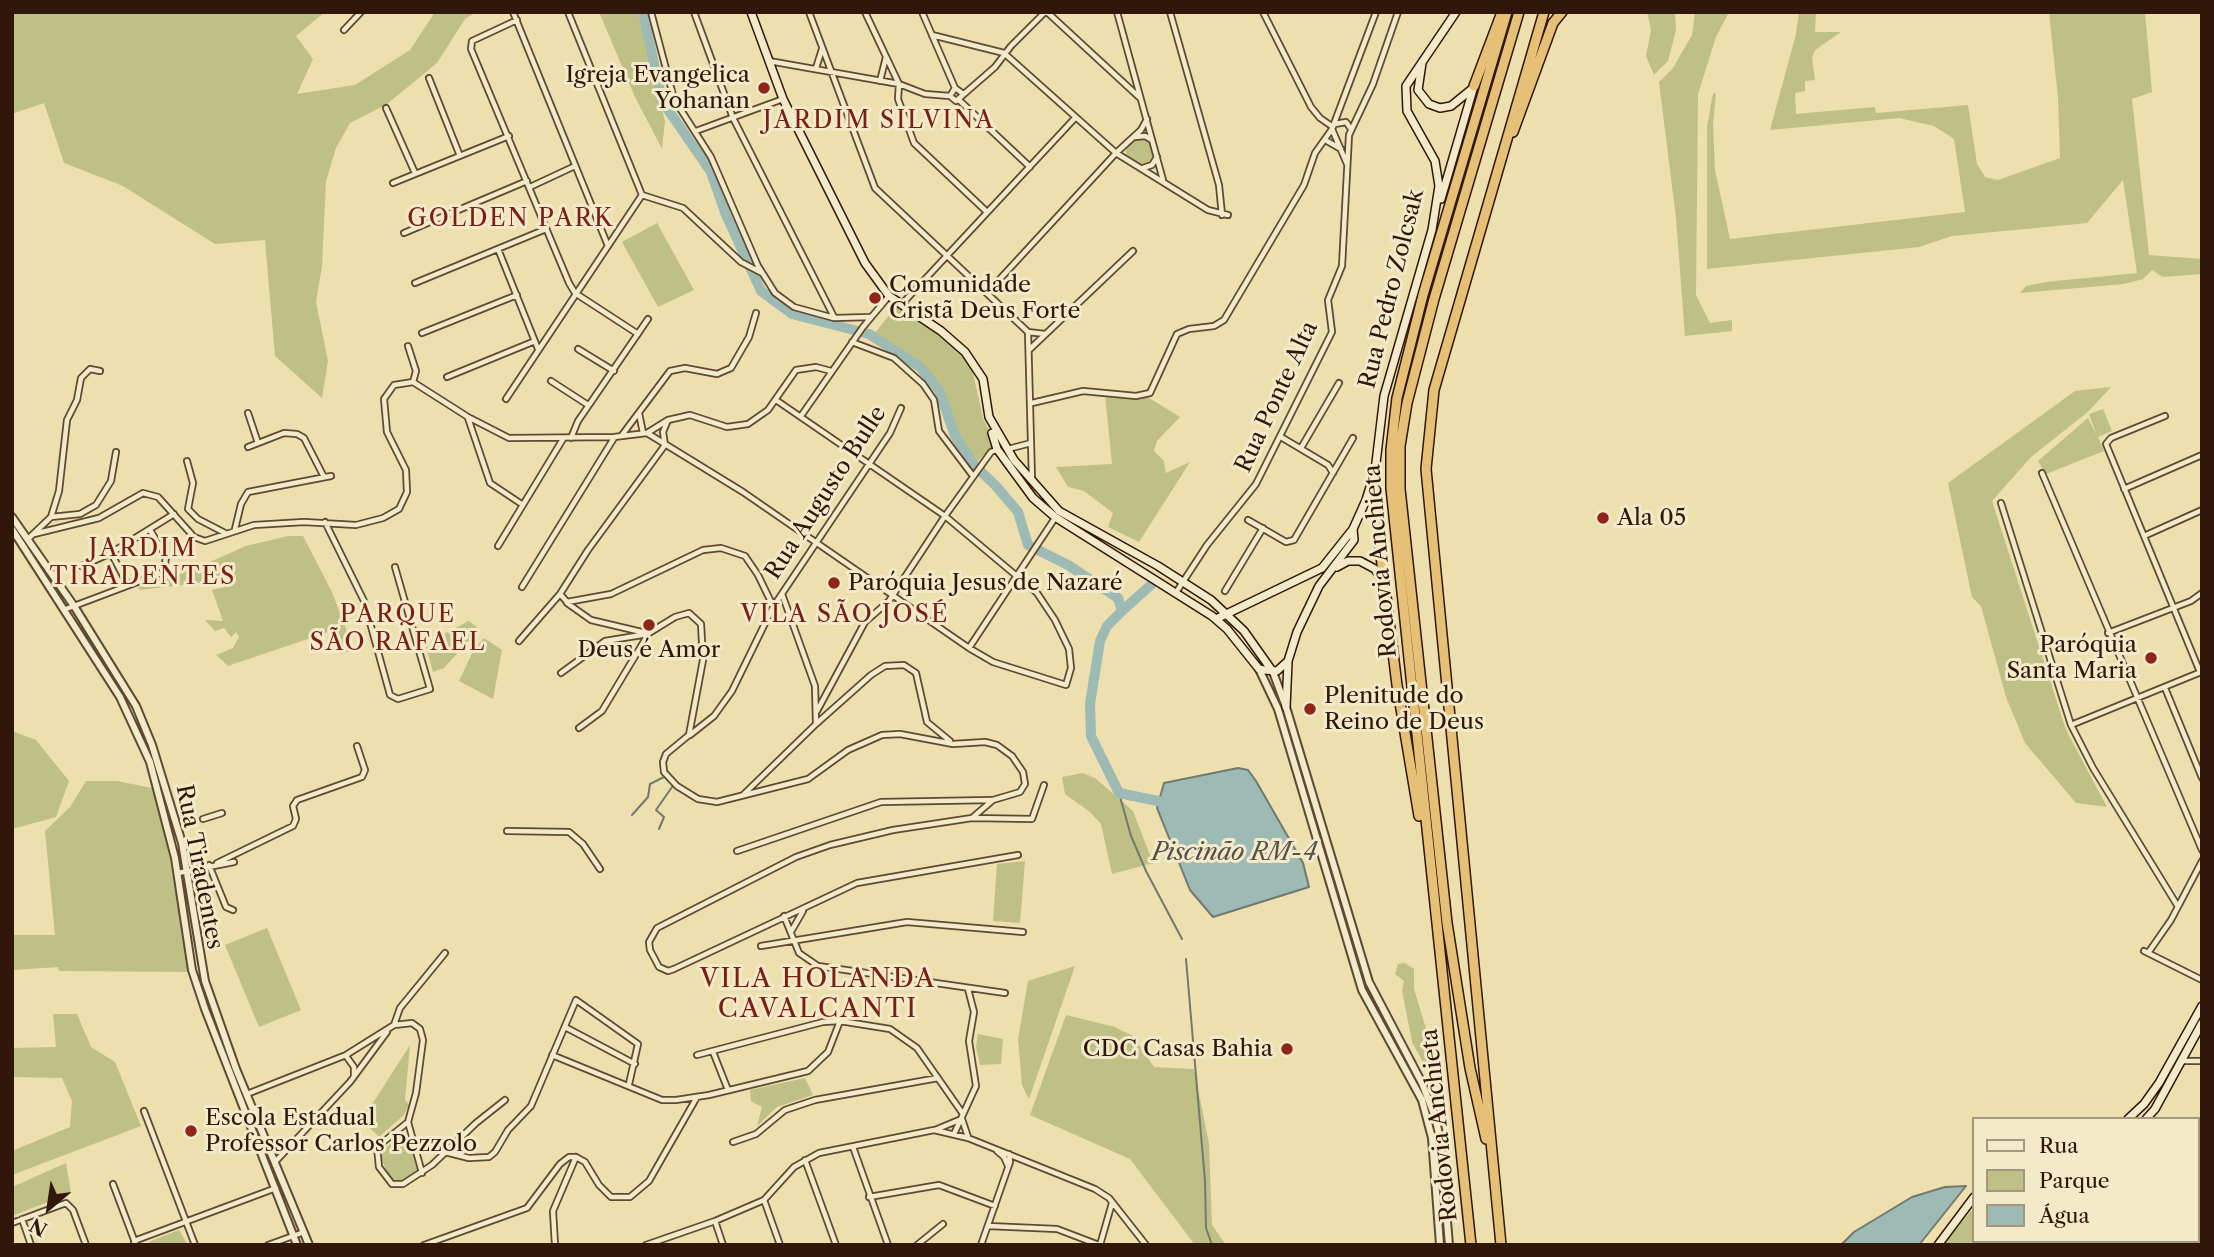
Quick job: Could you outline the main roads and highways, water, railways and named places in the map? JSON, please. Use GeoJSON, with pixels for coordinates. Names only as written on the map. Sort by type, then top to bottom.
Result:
{"type":"FeatureCollection","features":[{"type":"Feature","properties":{"kind":"highway"},"geometry":{"type":"LineString","coordinates":[[1474,86],[1502,12]]}},
{"type":"Feature","properties":{"kind":"highway","name":"Rodovia Anchieta"},"geometry":{"type":"LineString","coordinates":[[1471,1245],[1445,989],[1435,961],[1432,887],[1391,488],[1392,425],[1423,295],[1507,12]]}},
{"type":"Feature","properties":{"kind":"highway","name":"Rodovia Anchieta"},"geometry":{"type":"LineString","coordinates":[[1494,1175],[1470,1068],[1447,923],[1403,517],[1400,446],[1407,403],[1434,299],[1519,12]]}},
{"type":"Feature","properties":{"kind":"highway","name":"Rodovia Anchieta"},"geometry":{"type":"LineString","coordinates":[[1501,1245],[1426,489],[1434,390],[1544,12]]}},
{"type":"Feature","properties":{"kind":"highway"},"geometry":{"type":"LineString","coordinates":[[1494,179],[1553,23],[1562,12]]}},
{"type":"Feature","properties":{"kind":"highway"},"geometry":{"type":"LineString","coordinates":[[1375,471],[1396,685],[1432,887]]}},
{"type":"Feature","properties":{"kind":"main road"},"geometry":{"type":"LineString","coordinates":[[751,12],[783,99],[859,253],[889,296],[945,334],[965,352],[983,379],[986,417],[997,449],[1033,498],[1216,619],[1259,669],[1273,672],[1289,661]]}},
{"type":"Feature","properties":{"kind":"main road","name":"Rua Pedro Zolcsak"},"geometry":{"type":"LineString","coordinates":[[1216,619],[1308,576],[1328,563],[1353,529],[1375,471],[1384,396],[1432,230],[1439,173],[1433,156],[1409,116],[1405,101],[1408,79],[1456,12]]}},
{"type":"Feature","properties":{"kind":"main road"},"geometry":{"type":"LineString","coordinates":[[1424,57],[1417,85],[1419,94],[1429,104],[1451,106],[1474,86]]}},
{"type":"Feature","properties":{"kind":"main road"},"geometry":{"type":"LineString","coordinates":[[1432,230],[1474,86]]}},
{"type":"Feature","properties":{"kind":"main road"},"geometry":{"type":"LineString","coordinates":[[986,404],[1006,450],[1057,514],[1183,581],[1228,614],[1256,646],[1273,672]]}},
{"type":"Feature","properties":{"kind":"main road"},"geometry":{"type":"LineString","coordinates":[[997,449],[1014,460]]}},
{"type":"Feature","properties":{"kind":"main road"},"geometry":{"type":"LineString","coordinates":[[1286,707],[1289,661],[1297,632],[1319,586],[1354,540],[1353,529]]}},
{"type":"Feature","properties":{"kind":"main road"},"geometry":{"type":"LineString","coordinates":[[1336,567],[1348,561],[1360,561],[1375,569],[1384,583]]}},
{"type":"Feature","properties":{"kind":"main road"},"geometry":{"type":"LineString","coordinates":[[1308,576],[1315,579],[1319,586]]}},
{"type":"Feature","properties":{"kind":"main road"},"geometry":{"type":"LineString","coordinates":[[2130,1117],[2144,1104],[2159,1083],[2202,1006]]}},
{"type":"Feature","properties":{"kind":"main road"},"geometry":{"type":"LineString","coordinates":[[2148,1117],[2155,1109],[2202,1023]]}},
{"type":"Feature","properties":{"kind":"main road"},"geometry":{"type":"LineString","coordinates":[[1938,1245],[1972,1199]]}},
{"type":"Feature","properties":{"kind":"main road"},"geometry":{"type":"LineString","coordinates":[[1965,1208],[1972,1206]]}},
{"type":"Feature","properties":{"kind":"water","name":"Piscinão RM-4"},"geometry":{"type":"Polygon","coordinates":[[[1238,768],[1248,770],[1256,781],[1303,863],[1309,887],[1213,917],[1190,890],[1157,808],[1164,783],[1238,768]]]}},
{"type":"Feature","properties":{"kind":"water"},"geometry":{"type":"Polygon","coordinates":[[[1966,1186],[1919,1245],[1841,1245],[1854,1232],[1912,1197],[1945,1187],[1966,1186]]]}},
{"type":"Feature","properties":{"kind":"waterway"},"geometry":{"type":"LineString","coordinates":[[643,12],[662,101],[711,172],[726,215],[761,291],[792,314],[869,334],[920,367],[939,390],[955,436],[972,463],[1018,512],[1028,545],[1068,565],[1118,598],[1122,611],[1107,626],[1100,641],[1090,704],[1091,736],[1119,793],[1172,804]]}},
{"type":"Feature","properties":{"kind":"waterway"},"geometry":{"type":"LineString","coordinates":[[1122,611],[1152,584]]}},
{"type":"Feature","properties":{"kind":"waterway"},"geometry":{"type":"LineString","coordinates":[[632,815],[648,797],[650,784],[664,777]]}},
{"type":"Feature","properties":{"kind":"waterway"},"geometry":{"type":"LineString","coordinates":[[659,829],[664,817],[656,810],[672,787]]}},
{"type":"Feature","properties":{"kind":"waterway"},"geometry":{"type":"LineString","coordinates":[[1119,793],[1131,836],[1146,871],[1182,939]]}},
{"type":"Feature","properties":{"kind":"waterway"},"geometry":{"type":"LineString","coordinates":[[1186,959],[1205,1181],[1206,1228],[1212,1245]]}},
{"type":"Feature","properties":{"kind":"place","name":"Igreja Evangelica Yohanan"},"geometry":{"type":"Point","coordinates":[764,88]}},
{"type":"Feature","properties":{"kind":"place","name":"Comunidade Cristã Deus Forte"},"geometry":{"type":"Point","coordinates":[875,298]}},
{"type":"Feature","properties":{"kind":"place","name":"Ala 05"},"geometry":{"type":"Point","coordinates":[1603,518]}},
{"type":"Feature","properties":{"kind":"place","name":"Paróquia Jesus de Nazaré"},"geometry":{"type":"Point","coordinates":[834,583]}},
{"type":"Feature","properties":{"kind":"place","name":"Deus é Amor"},"geometry":{"type":"Point","coordinates":[649,625]}},
{"type":"Feature","properties":{"kind":"place","name":"Paróquia Santa Maria"},"geometry":{"type":"Point","coordinates":[2151,658]}},
{"type":"Feature","properties":{"kind":"place","name":"Plenitude do Reino de Deus"},"geometry":{"type":"Point","coordinates":[1310,709]}},
{"type":"Feature","properties":{"kind":"place","name":"CDC Casas Bahia"},"geometry":{"type":"Point","coordinates":[1287,1049]}},
{"type":"Feature","properties":{"kind":"place","name":"Escola Estadual Professor Carlos Pezzolo"},"geometry":{"type":"Point","coordinates":[191,1131]}},
{"type":"Feature","properties":{"kind":"district","name":"JARDIM SILVINA"},"geometry":{"type":"Point","coordinates":[879,121]}},
{"type":"Feature","properties":{"kind":"district","name":"GOLDEN PARK"},"geometry":{"type":"Point","coordinates":[511,219]}},
{"type":"Feature","properties":{"kind":"district","name":"JARDIM TIRADENTES"},"geometry":{"type":"Point","coordinates":[143,563]}},
{"type":"Feature","properties":{"kind":"district","name":"VILA SÃO JOSÉ"},"geometry":{"type":"Point","coordinates":[845,615]}},
{"type":"Feature","properties":{"kind":"district","name":"PARQUE SÃO RAFAEL"},"geometry":{"type":"Point","coordinates":[398,629]}},
{"type":"Feature","properties":{"kind":"district","name":"VILA HOLANDA CAVALCANTI"},"geometry":{"type":"Point","coordinates":[818,994]}}]}
